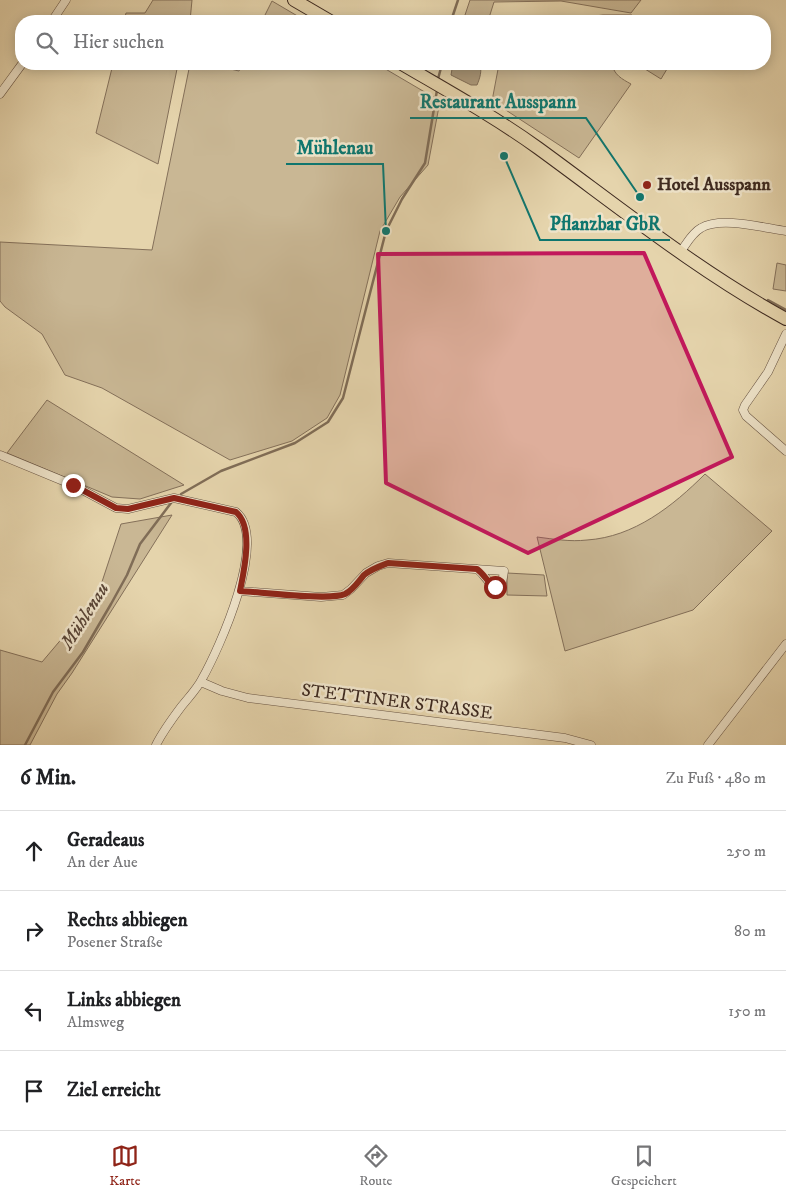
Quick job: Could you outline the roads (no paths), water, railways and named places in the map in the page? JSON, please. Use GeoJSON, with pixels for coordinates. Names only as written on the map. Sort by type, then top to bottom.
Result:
{"type":"FeatureCollection","features":[{"type":"Feature","properties":{"kind":"main road"},"geometry":{"type":"LineString","coordinates":[[294,0],[320,15]]}},
{"type":"Feature","properties":{"kind":"main road"},"geometry":{"type":"LineString","coordinates":[[412,70],[523,138],[680,251],[764,307],[786,319]]}},
{"type":"Feature","properties":{"kind":"street"},"geometry":{"type":"LineString","coordinates":[[56,15],[66,0]]}},
{"type":"Feature","properties":{"kind":"street"},"geometry":{"type":"LineString","coordinates":[[0,94],[18,70]]}},
{"type":"Feature","properties":{"kind":"street"},"geometry":{"type":"LineString","coordinates":[[680,251],[693,234],[709,224],[726,223],[786,232]]}},
{"type":"Feature","properties":{"kind":"street"},"geometry":{"type":"LineString","coordinates":[[786,334],[768,372],[743,410],[746,416],[786,451]]}},
{"type":"Feature","properties":{"kind":"street"},"geometry":{"type":"LineString","coordinates":[[0,455],[73,485],[116,508],[128,509],[174,498],[236,512],[242,516],[246,536],[240,591],[213,659],[201,682],[171,721],[156,745]]}},
{"type":"Feature","properties":{"kind":"street"},"geometry":{"type":"LineString","coordinates":[[240,591],[322,597],[343,595],[366,574],[378,566],[388,563],[477,569]]}},
{"type":"Feature","properties":{"kind":"street"},"geometry":{"type":"LineString","coordinates":[[708,745],[786,644]]}},
{"type":"Feature","properties":{"kind":"street","name":"STETTINER STRASSE"},"geometry":{"type":"LineString","coordinates":[[201,682],[222,691],[248,698],[554,736],[591,745]]}},
{"type":"Feature","properties":{"kind":"waterway","name":"Mühlenau"},"geometry":{"type":"LineString","coordinates":[[453,15],[458,0]]}},
{"type":"Feature","properties":{"kind":"waterway","name":"Mühlenau"},"geometry":{"type":"LineString","coordinates":[[438,79],[440,70]]}},
{"type":"Feature","properties":{"kind":"waterway","name":"Mühlenau"},"geometry":{"type":"LineString","coordinates":[[181,494],[221,471],[295,443],[328,422],[343,398],[386,231],[402,199],[425,163],[437,90]]}},
{"type":"Feature","properties":{"kind":"waterway"},"geometry":{"type":"LineString","coordinates":[[768,300],[786,310]]}},
{"type":"Feature","properties":{"kind":"waterway","name":"Mühlenau"},"geometry":{"type":"LineString","coordinates":[[25,745],[53,692],[83,652],[111,604],[127,575],[140,544],[171,503]]}},
{"type":"Feature","properties":{"kind":"place","name":"Pflanzbar GbR"},"geometry":{"type":"Point","coordinates":[504,156]}},
{"type":"Feature","properties":{"kind":"place","name":"Hotel Ausspann"},"geometry":{"type":"Point","coordinates":[647,185]}},
{"type":"Feature","properties":{"kind":"place","name":"Restaurant Ausspann"},"geometry":{"type":"Point","coordinates":[640,197]}},
{"type":"Feature","properties":{"kind":"place","name":"Mühlenau"},"geometry":{"type":"Point","coordinates":[386,231]}}]}
